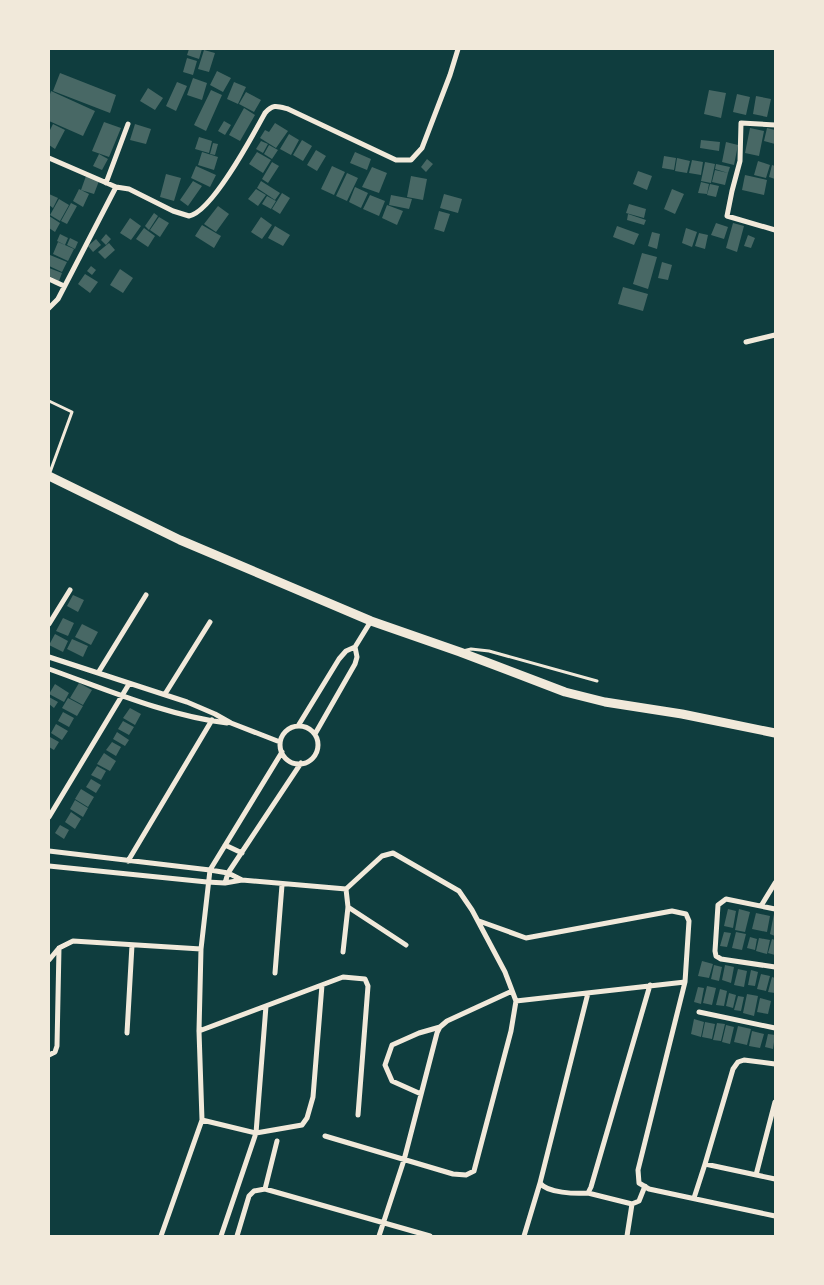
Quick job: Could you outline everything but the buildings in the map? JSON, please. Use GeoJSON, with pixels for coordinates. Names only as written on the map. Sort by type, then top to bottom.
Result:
{"type":"FeatureCollection","features":[{"type":"Feature","properties":{"kind":"street"},"geometry":{"type":"LineString","coordinates":[[49,158],[116,187],[129,189],[173,211],[192,216],[198,213],[215,193],[241,156],[265,113],[270,108],[276,106],[288,109],[396,160],[411,160],[422,148],[458,49]]}},
{"type":"Feature","properties":{"kind":"street"},"geometry":{"type":"LineString","coordinates":[[775,125],[742,123],[740,160],[727,216],[775,230]]}},
{"type":"Feature","properties":{"kind":"street"},"geometry":{"type":"LineString","coordinates":[[106,183],[128,124]]}},
{"type":"Feature","properties":{"kind":"street"},"geometry":{"type":"LineString","coordinates":[[49,308],[58,299],[116,187]]}},
{"type":"Feature","properties":{"kind":"street"},"geometry":{"type":"LineString","coordinates":[[49,280],[64,286]]}},
{"type":"Feature","properties":{"kind":"street"},"geometry":{"type":"LineString","coordinates":[[746,342],[775,335]]}},
{"type":"Feature","properties":{"kind":"street"},"geometry":{"type":"LineString","coordinates":[[49,476],[180,540],[371,621],[565,692],[605,702],[682,714],[775,733]]}},
{"type":"Feature","properties":{"kind":"street"},"geometry":{"type":"LineString","coordinates":[[49,624],[70,590]]}},
{"type":"Feature","properties":{"kind":"street"},"geometry":{"type":"LineString","coordinates":[[98,673],[146,595]]}},
{"type":"Feature","properties":{"kind":"street"},"geometry":{"type":"LineString","coordinates":[[314,734],[355,664],[357,657],[356,647],[371,621]]}},
{"type":"Feature","properties":{"kind":"street"},"geometry":{"type":"LineString","coordinates":[[165,694],[210,622]]}},
{"type":"Feature","properties":{"kind":"street"},"geometry":{"type":"LineString","coordinates":[[298,726],[310,730],[317,740],[316,753],[307,762],[301,763],[293,762],[286,758],[282,752],[280,742],[286,731],[298,726],[338,659],[346,651],[356,647]]}},
{"type":"Feature","properties":{"kind":"street"},"geometry":{"type":"LineString","coordinates":[[49,665],[50,658],[165,694],[215,714],[231,724]]}},
{"type":"Feature","properties":{"kind":"street"},"geometry":{"type":"LineString","coordinates":[[49,669],[168,710],[231,724],[280,742]]}},
{"type":"Feature","properties":{"kind":"street"},"geometry":{"type":"LineString","coordinates":[[49,817],[129,684]]}},
{"type":"Feature","properties":{"kind":"street"},"geometry":{"type":"LineString","coordinates":[[128,861],[215,714]]}},
{"type":"Feature","properties":{"kind":"street"},"geometry":{"type":"LineString","coordinates":[[161,1236],[202,1120],[199,1031],[201,949],[207,882],[210,870],[282,752]]}},
{"type":"Feature","properties":{"kind":"street"},"geometry":{"type":"LineString","coordinates":[[225,883],[228,873],[301,763]]}},
{"type":"Feature","properties":{"kind":"street"},"geometry":{"type":"LineString","coordinates":[[225,845],[242,853]]}},
{"type":"Feature","properties":{"kind":"street"},"geometry":{"type":"LineString","coordinates":[[49,851],[210,870],[228,873],[242,880]]}},
{"type":"Feature","properties":{"kind":"street"},"geometry":{"type":"LineString","coordinates":[[49,866],[207,882],[225,883],[242,880],[346,889],[382,856],[393,853],[459,891],[472,910],[505,972],[516,1001],[511,1031],[474,1171],[466,1175],[453,1174],[325,1136]]}},
{"type":"Feature","properties":{"kind":"street"},"geometry":{"type":"LineString","coordinates":[[761,906],[775,883]]}},
{"type":"Feature","properties":{"kind":"street"},"geometry":{"type":"LineString","coordinates":[[274,973],[282,884]]}},
{"type":"Feature","properties":{"kind":"street"},"geometry":{"type":"LineString","coordinates":[[343,952],[348,906],[346,889]]}},
{"type":"Feature","properties":{"kind":"street"},"geometry":{"type":"LineString","coordinates":[[775,909],[726,899],[720,901],[718,905],[715,951],[716,956],[721,959],[775,967]]}},
{"type":"Feature","properties":{"kind":"street"},"geometry":{"type":"LineString","coordinates":[[348,906],[406,945]]}},
{"type":"Feature","properties":{"kind":"street"},"geometry":{"type":"LineString","coordinates":[[478,921],[526,938],[672,911],[686,914],[689,921],[685,982],[638,1170],[639,1183],[649,1189],[775,1216]]}},
{"type":"Feature","properties":{"kind":"street"},"geometry":{"type":"LineString","coordinates":[[49,960],[60,948],[73,941],[201,949]]}},
{"type":"Feature","properties":{"kind":"street"},"geometry":{"type":"LineString","coordinates":[[127,1033],[132,945]]}},
{"type":"Feature","properties":{"kind":"street"},"geometry":{"type":"LineString","coordinates":[[49,1055],[55,1052],[57,1046],[60,948]]}},
{"type":"Feature","properties":{"kind":"street"},"geometry":{"type":"LineString","coordinates":[[199,1031],[343,977],[365,979],[368,986],[358,1115]]}},
{"type":"Feature","properties":{"kind":"street"},"geometry":{"type":"LineString","coordinates":[[516,1001],[685,982]]}},
{"type":"Feature","properties":{"kind":"street"},"geometry":{"type":"LineString","coordinates":[[202,1120],[256,1133],[302,1125],[307,1118],[313,1097],[322,985]]}},
{"type":"Feature","properties":{"kind":"street"},"geometry":{"type":"LineString","coordinates":[[588,1193],[650,986]]}},
{"type":"Feature","properties":{"kind":"street"},"geometry":{"type":"LineString","coordinates":[[421,1094],[392,1081],[385,1065],[392,1045],[419,1033],[440,1027],[447,1021],[512,991]]}},
{"type":"Feature","properties":{"kind":"street"},"geometry":{"type":"LineString","coordinates":[[524,1236],[540,1183],[588,993]]}},
{"type":"Feature","properties":{"kind":"street"},"geometry":{"type":"LineString","coordinates":[[221,1236],[256,1133],[266,1006]]}},
{"type":"Feature","properties":{"kind":"street"},"geometry":{"type":"LineString","coordinates":[[699,1012],[775,1028]]}},
{"type":"Feature","properties":{"kind":"street"},"geometry":{"type":"LineString","coordinates":[[379,1236],[404,1160],[434,1041],[440,1027]]}},
{"type":"Feature","properties":{"kind":"street"},"geometry":{"type":"LineString","coordinates":[[694,1198],[733,1069],[738,1062],[744,1060],[775,1064]]}},
{"type":"Feature","properties":{"kind":"street"},"geometry":{"type":"LineString","coordinates":[[756,1175],[775,1102]]}},
{"type":"Feature","properties":{"kind":"street"},"geometry":{"type":"LineString","coordinates":[[264,1189],[277,1141]]}},
{"type":"Feature","properties":{"kind":"street"},"geometry":{"type":"LineString","coordinates":[[705,1164],[775,1179]]}},
{"type":"Feature","properties":{"kind":"street"},"geometry":{"type":"LineString","coordinates":[[540,1183],[550,1190],[588,1193],[632,1204],[639,1201],[645,1186]]}},
{"type":"Feature","properties":{"kind":"street"},"geometry":{"type":"LineString","coordinates":[[237,1236],[249,1196],[254,1191],[264,1189],[430,1236]]}},
{"type":"Feature","properties":{"kind":"street"},"geometry":{"type":"LineString","coordinates":[[627,1236],[632,1204]]}},
{"type":"Feature","properties":{"kind":"lane"},"geometry":{"type":"LineString","coordinates":[[49,401],[72,412],[49,476]]}},
{"type":"Feature","properties":{"kind":"lane"},"geometry":{"type":"LineString","coordinates":[[460,652],[471,649],[489,651],[597,681]]}}]}
